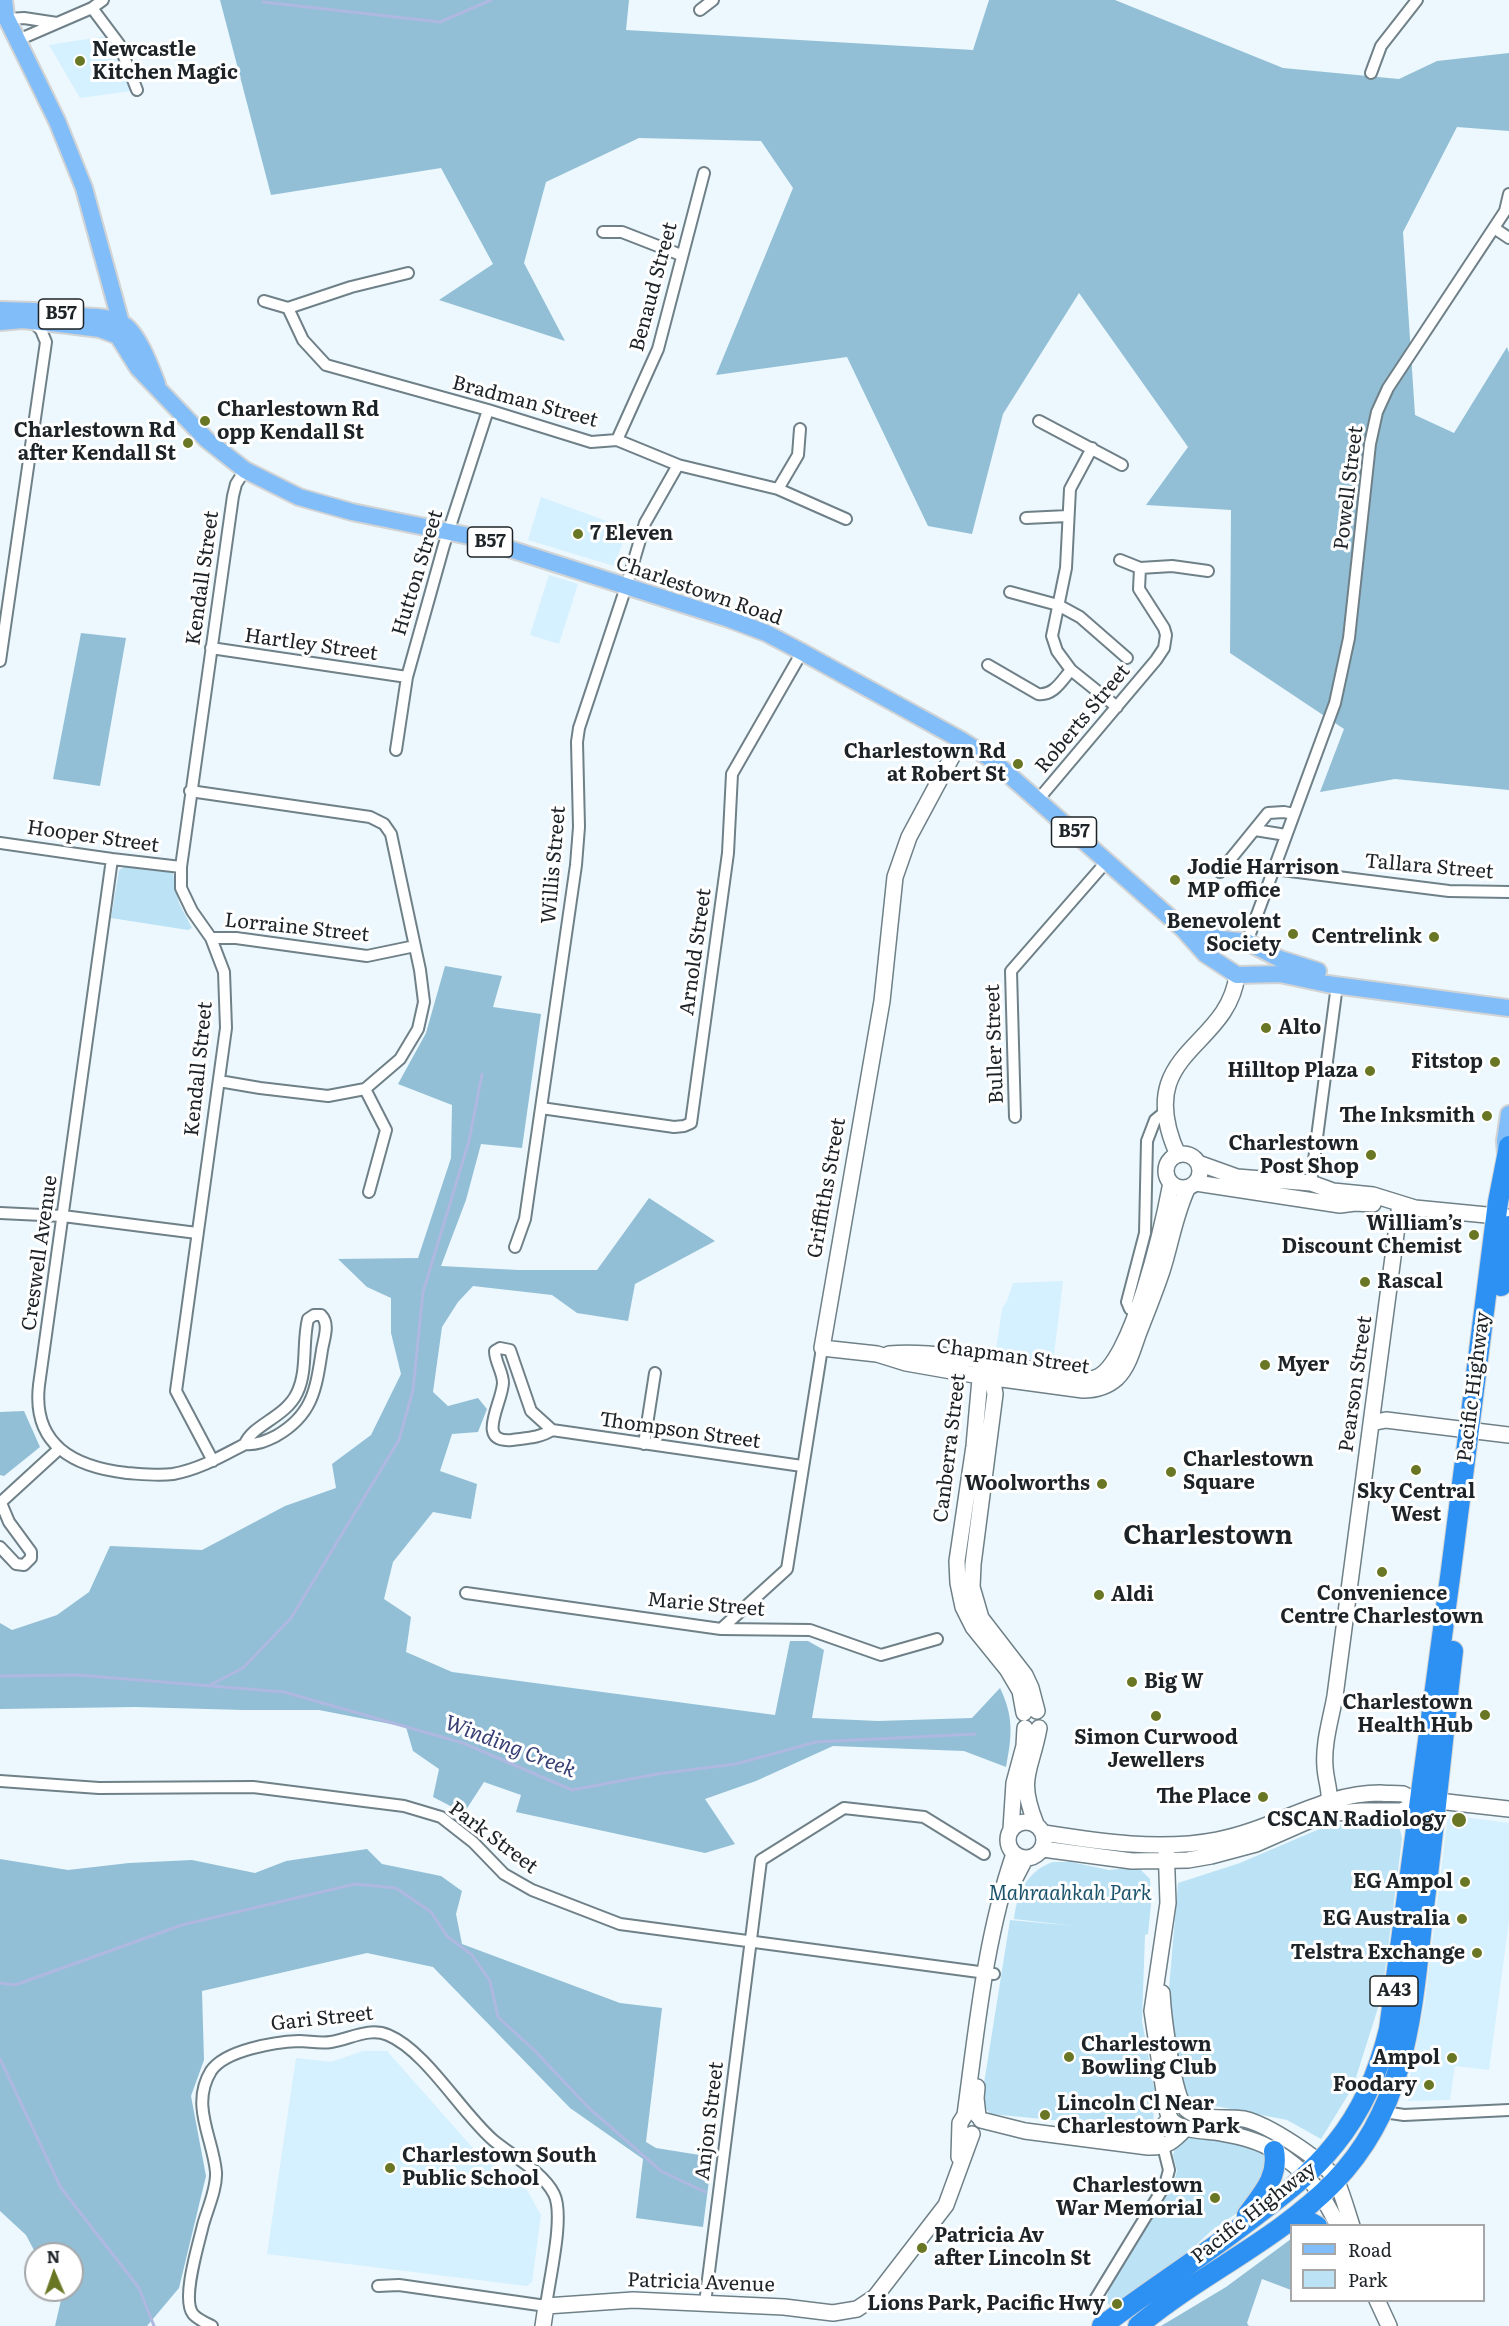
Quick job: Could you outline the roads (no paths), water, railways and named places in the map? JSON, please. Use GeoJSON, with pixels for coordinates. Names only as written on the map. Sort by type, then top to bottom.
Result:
{"type":"FeatureCollection","features":[{"type":"Feature","properties":{"kind":"highway","name":"Pacific Highway"},"geometry":{"type":"LineString","coordinates":[[1102,2326],[1235,2231],[1313,2169],[1336,2144],[1359,2108],[1377,2070],[1384,2048],[1428,1802],[1457,1610],[1474,1431],[1505,1220],[1508,1150]]}},
{"type":"Feature","properties":{"kind":"highway","name":"Pacific Highway"},"geometry":{"type":"LineString","coordinates":[[1138,2326],[1282,2226],[1322,2194],[1336,2180],[1375,2130],[1384,2112],[1400,2065],[1409,2027],[1428,1802]]}},
{"type":"Feature","properties":{"kind":"highway"},"geometry":{"type":"LineString","coordinates":[[1235,2231],[1272,2180],[1276,2165],[1275,2151]]}},
{"type":"Feature","properties":{"kind":"highway"},"geometry":{"type":"LineString","coordinates":[[1282,2226],[1302,2220],[1312,2224]]}},
{"type":"Feature","properties":{"kind":"main road","name":"Charlestown Road"},"geometry":{"type":"LineString","coordinates":[[4,12],[57,121],[84,188],[121,334],[138,368],[207,440],[245,470],[279,488],[318,504],[449,531],[729,619],[766,633],[961,740],[1001,767],[1183,929],[1205,954],[1238,973],[1280,974],[1337,985],[1507,1006]]}},
{"type":"Feature","properties":{"kind":"main road","name":"B57"},"geometry":{"type":"LineString","coordinates":[[0,310],[97,317],[121,334]]}},
{"type":"Feature","properties":{"kind":"main road","name":"B57"},"geometry":{"type":"LineString","coordinates":[[0,322],[32,321],[100,329],[121,334]]}},
{"type":"Feature","properties":{"kind":"main road","name":"Charlestown Road"},"geometry":{"type":"LineString","coordinates":[[1183,929],[1248,944],[1294,965],[1319,971],[1507,1006]]}},
{"type":"Feature","properties":{"kind":"main road"},"geometry":{"type":"LineString","coordinates":[[1248,944],[1258,960],[1257,966],[1238,973],[1224,963],[1226,951],[1229,946],[1248,944]]}},
{"type":"Feature","properties":{"kind":"main road"},"geometry":{"type":"LineString","coordinates":[[1508,1150],[1505,1141],[1509,1114]]}},
{"type":"Feature","properties":{"kind":"street"},"geometry":{"type":"LineString","coordinates":[[18,40],[92,8],[103,0]]}},
{"type":"Feature","properties":{"kind":"street"},"geometry":{"type":"LineString","coordinates":[[700,10],[712,0]]}},
{"type":"Feature","properties":{"kind":"street"},"geometry":{"type":"LineString","coordinates":[[1371,73],[1381,46],[1417,0]]}},
{"type":"Feature","properties":{"kind":"street"},"geometry":{"type":"LineString","coordinates":[[92,8],[119,45],[137,90]]}},
{"type":"Feature","properties":{"kind":"street"},"geometry":{"type":"LineString","coordinates":[[4,12],[24,18],[57,23]]}},
{"type":"Feature","properties":{"kind":"street","name":"Benaud Street"},"geometry":{"type":"LineString","coordinates":[[617,440],[658,349],[704,173]]}},
{"type":"Feature","properties":{"kind":"street","name":"Powell Street"},"geometry":{"type":"LineString","coordinates":[[1248,944],[1335,703],[1342,677],[1349,638],[1370,444],[1377,412],[1401,366],[1505,211],[1509,194]]}},
{"type":"Feature","properties":{"kind":"street"},"geometry":{"type":"LineString","coordinates":[[1494,228],[1509,238]]}},
{"type":"Feature","properties":{"kind":"street"},"geometry":{"type":"LineString","coordinates":[[603,232],[622,232],[681,255]]}},
{"type":"Feature","properties":{"kind":"street"},"geometry":{"type":"LineString","coordinates":[[264,301],[288,308],[351,287],[408,273]]}},
{"type":"Feature","properties":{"kind":"street","name":"Bradman Street"},"geometry":{"type":"LineString","coordinates":[[288,308],[303,340],[326,365],[488,410],[591,442],[617,440],[678,465],[778,489],[846,519]]}},
{"type":"Feature","properties":{"kind":"street"},"geometry":{"type":"LineString","coordinates":[[0,661],[46,342],[41,331],[32,321]]}},
{"type":"Feature","properties":{"kind":"street","name":"Hutton Street"},"geometry":{"type":"LineString","coordinates":[[396,750],[407,677],[449,531],[488,410]]}},
{"type":"Feature","properties":{"kind":"street"},"geometry":{"type":"LineString","coordinates":[[1039,421],[1122,465]]}},
{"type":"Feature","properties":{"kind":"street"},"geometry":{"type":"LineString","coordinates":[[778,489],[798,454],[800,429]]}},
{"type":"Feature","properties":{"kind":"street"},"geometry":{"type":"LineString","coordinates":[[1092,448],[1070,489],[1066,568],[1052,636],[1057,651],[1071,670],[1117,707]]}},
{"type":"Feature","properties":{"kind":"street","name":"Willis Street"},"geometry":{"type":"LineString","coordinates":[[515,1247],[525,1219],[579,844],[577,742],[579,728],[645,523],[678,465]]}},
{"type":"Feature","properties":{"kind":"street","name":"Kendall Street"},"geometry":{"type":"LineString","coordinates":[[213,1461],[176,1391],[226,1028],[224,972],[211,938],[192,911],[181,888],[180,867],[233,496],[236,484],[245,470]]}},
{"type":"Feature","properties":{"kind":"street"},"geometry":{"type":"LineString","coordinates":[[1026,518],[1068,516]]}},
{"type":"Feature","properties":{"kind":"street"},"geometry":{"type":"LineString","coordinates":[[1120,560],[1140,568],[1172,566],[1208,571]]}},
{"type":"Feature","properties":{"kind":"street","name":"Roberts Street"},"geometry":{"type":"LineString","coordinates":[[1037,801],[1164,648],[1166,635],[1164,628],[1139,589],[1140,568]]}},
{"type":"Feature","properties":{"kind":"street"},"geometry":{"type":"LineString","coordinates":[[1010,592],[1058,605],[1080,617],[1127,658]]}},
{"type":"Feature","properties":{"kind":"street","name":"Hartley Street"},"geometry":{"type":"LineString","coordinates":[[211,648],[407,677]]}},
{"type":"Feature","properties":{"kind":"street","name":"Arnold Street"},"geometry":{"type":"LineString","coordinates":[[541,1108],[674,1127],[691,1123],[728,853],[732,774],[801,652]]}},
{"type":"Feature","properties":{"kind":"street"},"geometry":{"type":"LineString","coordinates":[[988,665],[1038,694],[1045,695],[1053,691],[1071,670]]}},
{"type":"Feature","properties":{"kind":"street","name":"Griffiths Street"},"geometry":{"type":"LineString","coordinates":[[721,1629],[787,1569],[802,1466],[882,1000],[895,877],[909,837],[961,740]]}},
{"type":"Feature","properties":{"kind":"street"},"geometry":{"type":"LineString","coordinates":[[190,792],[370,817],[384,824],[391,834],[415,946],[424,1002],[418,1029],[400,1059],[365,1089],[328,1096],[219,1081]]}},
{"type":"Feature","properties":{"kind":"street"},"geometry":{"type":"LineString","coordinates":[[1220,872],[1268,813],[1294,814]]}},
{"type":"Feature","properties":{"kind":"street"},"geometry":{"type":"LineString","coordinates":[[1254,830],[1286,835]]}},
{"type":"Feature","properties":{"kind":"street","name":"Hooper Street"},"geometry":{"type":"LineString","coordinates":[[0,843],[112,860],[180,867]]}},
{"type":"Feature","properties":{"kind":"street","name":"Creswell Avenue"},"geometry":{"type":"LineString","coordinates":[[112,860],[37,1399],[38,1415],[59,1449],[77,1461],[106,1471],[142,1474],[170,1474],[193,1469],[245,1444],[253,1445],[267,1441],[291,1427],[309,1406],[317,1386],[327,1324],[321,1315],[314,1315],[308,1319],[302,1377],[297,1394],[281,1414],[248,1435],[245,1444]]}},
{"type":"Feature","properties":{"kind":"street","name":"Buller Street"},"geometry":{"type":"LineString","coordinates":[[1015,1117],[1011,971],[1107,861]]}},
{"type":"Feature","properties":{"kind":"street","name":"Tallara Street"},"geometry":{"type":"LineString","coordinates":[[1274,869],[1449,891],[1509,892]]}},
{"type":"Feature","properties":{"kind":"street","name":"Lorraine Street"},"geometry":{"type":"LineString","coordinates":[[211,938],[236,938],[367,956],[415,946]]}},
{"type":"Feature","properties":{"kind":"street"},"geometry":{"type":"LineString","coordinates":[[1178,1155],[1170,1137],[1166,1111],[1167,1088],[1173,1072],[1226,1008],[1235,991],[1238,973]]}},
{"type":"Feature","properties":{"kind":"street"},"geometry":{"type":"LineString","coordinates":[[1303,1188],[1337,985]]}},
{"type":"Feature","properties":{"kind":"street"},"geometry":{"type":"LineString","coordinates":[[365,1089],[386,1130],[369,1192]]}},
{"type":"Feature","properties":{"kind":"street"},"geometry":{"type":"LineString","coordinates":[[1136,1311],[1130,1309],[1127,1302],[1145,1233],[1147,1141],[1155,1120],[1166,1111]]}},
{"type":"Feature","properties":{"kind":"street"},"geometry":{"type":"LineString","coordinates":[[1303,1188],[1192,1185],[1179,1188],[1171,1183],[1166,1169],[1170,1160],[1178,1155],[1190,1155],[1198,1163],[1237,1177],[1303,1188],[1355,1203],[1400,1204],[1505,1220]]}},
{"type":"Feature","properties":{"kind":"street"},"geometry":{"type":"LineString","coordinates":[[1192,1185],[1200,1175],[1198,1163]]}},
{"type":"Feature","properties":{"kind":"street","name":"Chapman Street"},"geometry":{"type":"LineString","coordinates":[[822,1348],[877,1354],[906,1363],[985,1372],[1092,1379],[1101,1376],[1113,1365],[1136,1311],[1155,1258],[1171,1183]]}},
{"type":"Feature","properties":{"kind":"street","name":"Chapman Street"},"geometry":{"type":"LineString","coordinates":[[985,1372],[1083,1390],[1104,1387],[1116,1378],[1128,1360],[1157,1285],[1177,1215],[1192,1185]]}},
{"type":"Feature","properties":{"kind":"street","name":"Pearson Street"},"geometry":{"type":"LineString","coordinates":[[1330,1800],[1325,1772],[1325,1746],[1335,1696],[1400,1204]]}},
{"type":"Feature","properties":{"kind":"street"},"geometry":{"type":"LineString","coordinates":[[0,1213],[63,1216],[197,1233]]}},
{"type":"Feature","properties":{"kind":"street","name":"Thompson Street"},"geometry":{"type":"LineString","coordinates":[[552,1430],[544,1435],[508,1440],[496,1439],[492,1435],[491,1429],[499,1407],[503,1384],[503,1377],[495,1357],[495,1352],[500,1348],[510,1350],[531,1411],[552,1430],[802,1466]]}},
{"type":"Feature","properties":{"kind":"street"},"geometry":{"type":"LineString","coordinates":[[644,1444],[655,1372]]}},
{"type":"Feature","properties":{"kind":"street","name":"Canberra Street"},"geometry":{"type":"LineString","coordinates":[[985,1372],[957,1562],[958,1583],[963,1607],[973,1627],[1007,1669],[1020,1691],[1031,1720],[1025,1782],[1028,1803],[1040,1829]]}},
{"type":"Feature","properties":{"kind":"street"},"geometry":{"type":"LineString","coordinates":[[1371,1423],[1386,1420],[1509,1435]]}},
{"type":"Feature","properties":{"kind":"street"},"geometry":{"type":"LineString","coordinates":[[0,1547],[15,1563],[24,1564],[31,1558],[31,1552],[9,1522],[0,1503],[59,1449]]}},
{"type":"Feature","properties":{"kind":"street","name":"Marie Street"},"geometry":{"type":"LineString","coordinates":[[466,1593],[721,1629],[810,1630],[881,1655],[937,1639]]}},
{"type":"Feature","properties":{"kind":"street","name":"Canberra Street"},"geometry":{"type":"LineString","coordinates":[[1011,1829],[1014,1783],[1031,1720]]}},
{"type":"Feature","properties":{"kind":"street","name":"Park Street"},"geometry":{"type":"LineString","coordinates":[[0,1781],[99,1788],[253,1787],[404,1806],[441,1817],[473,1842],[504,1874],[532,1890],[620,1924],[990,1973]]}},
{"type":"Feature","properties":{"kind":"street"},"geometry":{"type":"LineString","coordinates":[[1040,1829],[1043,1849],[1037,1856],[1019,1856],[1008,1843],[1011,1829],[1022,1822],[1040,1829],[1088,1840],[1145,1846],[1219,1840],[1263,1827],[1348,1795],[1403,1794],[1428,1802],[1509,1809]]}},
{"type":"Feature","properties":{"kind":"street"},"geometry":{"type":"LineString","coordinates":[[1321,1816],[1326,1811],[1330,1800]]}},
{"type":"Feature","properties":{"kind":"street"},"geometry":{"type":"LineString","coordinates":[[1043,1849],[1132,1862],[1211,1856],[1283,1834],[1321,1816],[1362,1811],[1402,1811],[1428,1802]]}},
{"type":"Feature","properties":{"kind":"street","name":"Anjon Street"},"geometry":{"type":"LineString","coordinates":[[705,2303],[761,1860],[844,1808],[924,1817],[984,1854]]}},
{"type":"Feature","properties":{"kind":"street"},"geometry":{"type":"LineString","coordinates":[[1166,1845],[1168,1903],[1153,2020],[1170,2118],[1173,2122],[1186,2128],[1240,2136],[1336,2180],[1351,2224]]}},
{"type":"Feature","properties":{"kind":"street","name":"Patricia Avenue"},"geometry":{"type":"LineString","coordinates":[[378,2286],[399,2285],[546,2306],[633,2300],[784,2307],[846,2313],[865,2306],[875,2297],[946,2205],[957,2178],[972,2124],[990,1973],[1019,1856]]}},
{"type":"Feature","properties":{"kind":"street"},"geometry":{"type":"LineString","coordinates":[[1160,1964],[1166,2039],[1181,2103],[1191,2112],[1199,2115],[1245,2119],[1294,2144],[1313,2169],[1337,2224]]}},
{"type":"Feature","properties":{"kind":"street","name":"Gari Street"},"geometry":{"type":"LineString","coordinates":[[212,2326],[195,2316],[189,2303],[194,2265],[216,2175],[202,2112],[204,2091],[209,2075],[221,2061],[239,2052],[293,2041],[328,2043],[373,2032],[383,2033],[399,2040],[413,2051],[480,2127],[542,2178],[552,2191],[558,2216],[543,2326]]}},
{"type":"Feature","properties":{"kind":"street"},"geometry":{"type":"LineString","coordinates":[[1384,2112],[1404,2115],[1509,2110]]}},
{"type":"Feature","properties":{"kind":"street"},"geometry":{"type":"LineString","coordinates":[[1107,2142],[1153,2135],[1162,2129],[1170,2118]]}},
{"type":"Feature","properties":{"kind":"street"},"geometry":{"type":"LineString","coordinates":[[972,2124],[1132,2146],[1163,2146],[1171,2143],[1186,2128]]}},
{"type":"Feature","properties":{"kind":"street"},"geometry":{"type":"LineString","coordinates":[[1096,2298],[1165,2185],[1169,2170],[1163,2146]]}},
{"type":"Feature","properties":{"kind":"street"},"geometry":{"type":"LineString","coordinates":[[1377,2302],[1389,2326]]}},
{"type":"Feature","properties":{"kind":"waterway"},"geometry":{"type":"LineString","coordinates":[[263,2],[440,22],[491,0]]}},
{"type":"Feature","properties":{"kind":"waterway"},"geometry":{"type":"LineString","coordinates":[[210,1685],[243,1668],[291,1618],[399,1440],[413,1390],[423,1292],[469,1141],[482,1074]]}},
{"type":"Feature","properties":{"kind":"waterway","name":"Winding Creek"},"geometry":{"type":"LineString","coordinates":[[0,1676],[78,1675],[284,1692],[463,1743],[572,1790],[657,1774],[736,1764],[816,1742],[975,1734]]}},
{"type":"Feature","properties":{"kind":"waterway"},"geometry":{"type":"LineString","coordinates":[[0,1983],[15,1985],[182,1925],[355,1884],[396,1888],[431,1912],[447,1936],[472,1955],[490,1981],[498,2017],[534,2050],[589,2108],[661,2171],[705,2192]]}},
{"type":"Feature","properties":{"kind":"waterway"},"geometry":{"type":"LineString","coordinates":[[0,2059],[61,2188],[139,2288],[154,2326]]}},
{"type":"Feature","properties":{"kind":"place","name":"Newcastle Kitchen Magic"},"geometry":{"type":"Point","coordinates":[80,61]}},
{"type":"Feature","properties":{"kind":"place","name":"Charlestown Rd opp Kendall St"},"geometry":{"type":"Point","coordinates":[205,421]}},
{"type":"Feature","properties":{"kind":"place","name":"Charlestown Rd after Kendall St"},"geometry":{"type":"Point","coordinates":[188,443]}},
{"type":"Feature","properties":{"kind":"place","name":"7 Eleven"},"geometry":{"type":"Point","coordinates":[578,534]}},
{"type":"Feature","properties":{"kind":"place","name":"Charlestown Rd at Robert St"},"geometry":{"type":"Point","coordinates":[1018,764]}},
{"type":"Feature","properties":{"kind":"place","name":"Jodie Harrison MP office"},"geometry":{"type":"Point","coordinates":[1175,880]}},
{"type":"Feature","properties":{"kind":"place","name":"Benevolent Society"},"geometry":{"type":"Point","coordinates":[1293,934]}},
{"type":"Feature","properties":{"kind":"place","name":"Centrelink"},"geometry":{"type":"Point","coordinates":[1434,937]}},
{"type":"Feature","properties":{"kind":"place","name":"Alto"},"geometry":{"type":"Point","coordinates":[1266,1028]}},
{"type":"Feature","properties":{"kind":"place","name":"Fitstop"},"geometry":{"type":"Point","coordinates":[1495,1062]}},
{"type":"Feature","properties":{"kind":"place","name":"Hilltop Plaza"},"geometry":{"type":"Point","coordinates":[1370,1071]}},
{"type":"Feature","properties":{"kind":"place","name":"The Inksmith"},"geometry":{"type":"Point","coordinates":[1487,1116]}},
{"type":"Feature","properties":{"kind":"place","name":"Charlestown Post Shop"},"geometry":{"type":"Point","coordinates":[1371,1155]}},
{"type":"Feature","properties":{"kind":"place","name":"William’s Discount Chemist"},"geometry":{"type":"Point","coordinates":[1474,1235]}},
{"type":"Feature","properties":{"kind":"place","name":"Rascal"},"geometry":{"type":"Point","coordinates":[1365,1282]}},
{"type":"Feature","properties":{"kind":"place","name":"Myer"},"geometry":{"type":"Point","coordinates":[1265,1365]}},
{"type":"Feature","properties":{"kind":"place","name":"Sky Central West"},"geometry":{"type":"Point","coordinates":[1416,1470]}},
{"type":"Feature","properties":{"kind":"place","name":"Charlestown Square"},"geometry":{"type":"Point","coordinates":[1171,1472]}},
{"type":"Feature","properties":{"kind":"place","name":"Woolworths"},"geometry":{"type":"Point","coordinates":[1102,1484]}},
{"type":"Feature","properties":{"kind":"place","name":"Convenience Centre Charlestown"},"geometry":{"type":"Point","coordinates":[1382,1572]}},
{"type":"Feature","properties":{"kind":"place","name":"Aldi"},"geometry":{"type":"Point","coordinates":[1099,1595]}},
{"type":"Feature","properties":{"kind":"place","name":"Big W"},"geometry":{"type":"Point","coordinates":[1132,1682]}},
{"type":"Feature","properties":{"kind":"place","name":"Charlestown Health Hub"},"geometry":{"type":"Point","coordinates":[1485,1715]}},
{"type":"Feature","properties":{"kind":"place","name":"Simon Curwood Jewellers"},"geometry":{"type":"Point","coordinates":[1156,1716]}},
{"type":"Feature","properties":{"kind":"place","name":"The Place"},"geometry":{"type":"Point","coordinates":[1263,1797]}},
{"type":"Feature","properties":{"kind":"place","name":"CSCAN Radiology"},"geometry":{"type":"Point","coordinates":[1459,1820]}},
{"type":"Feature","properties":{"kind":"place","name":"EG Ampol"},"geometry":{"type":"Point","coordinates":[1465,1882]}},
{"type":"Feature","properties":{"kind":"place","name":"EG Australia"},"geometry":{"type":"Point","coordinates":[1462,1919]}},
{"type":"Feature","properties":{"kind":"place","name":"Telstra Exchange"},"geometry":{"type":"Point","coordinates":[1477,1953]}},
{"type":"Feature","properties":{"kind":"place","name":"Charlestown Bowling Club"},"geometry":{"type":"Point","coordinates":[1069,2057]}},
{"type":"Feature","properties":{"kind":"place","name":"Ampol"},"geometry":{"type":"Point","coordinates":[1452,2058]}},
{"type":"Feature","properties":{"kind":"place","name":"Foodary"},"geometry":{"type":"Point","coordinates":[1429,2085]}},
{"type":"Feature","properties":{"kind":"place","name":"Lincoln Cl Near Charlestown Park"},"geometry":{"type":"Point","coordinates":[1045,2115]}},
{"type":"Feature","properties":{"kind":"place","name":"Charlestown South Public School"},"geometry":{"type":"Point","coordinates":[390,2168]}},
{"type":"Feature","properties":{"kind":"place","name":"Charlestown War Memorial"},"geometry":{"type":"Point","coordinates":[1215,2198]}},
{"type":"Feature","properties":{"kind":"place","name":"Patricia Av after Lincoln St"},"geometry":{"type":"Point","coordinates":[922,2248]}},
{"type":"Feature","properties":{"kind":"place","name":"Lions Park, Pacific Hwy"},"geometry":{"type":"Point","coordinates":[1117,2304]}},
{"type":"Feature","properties":{"kind":"district","name":"Charlestown"},"geometry":{"type":"Point","coordinates":[1208,1536]}},
{"type":"Feature","properties":{"kind":"park label","name":"Mahraahkah Park"},"geometry":{"type":"Point","coordinates":[1070,1894]}}]}
